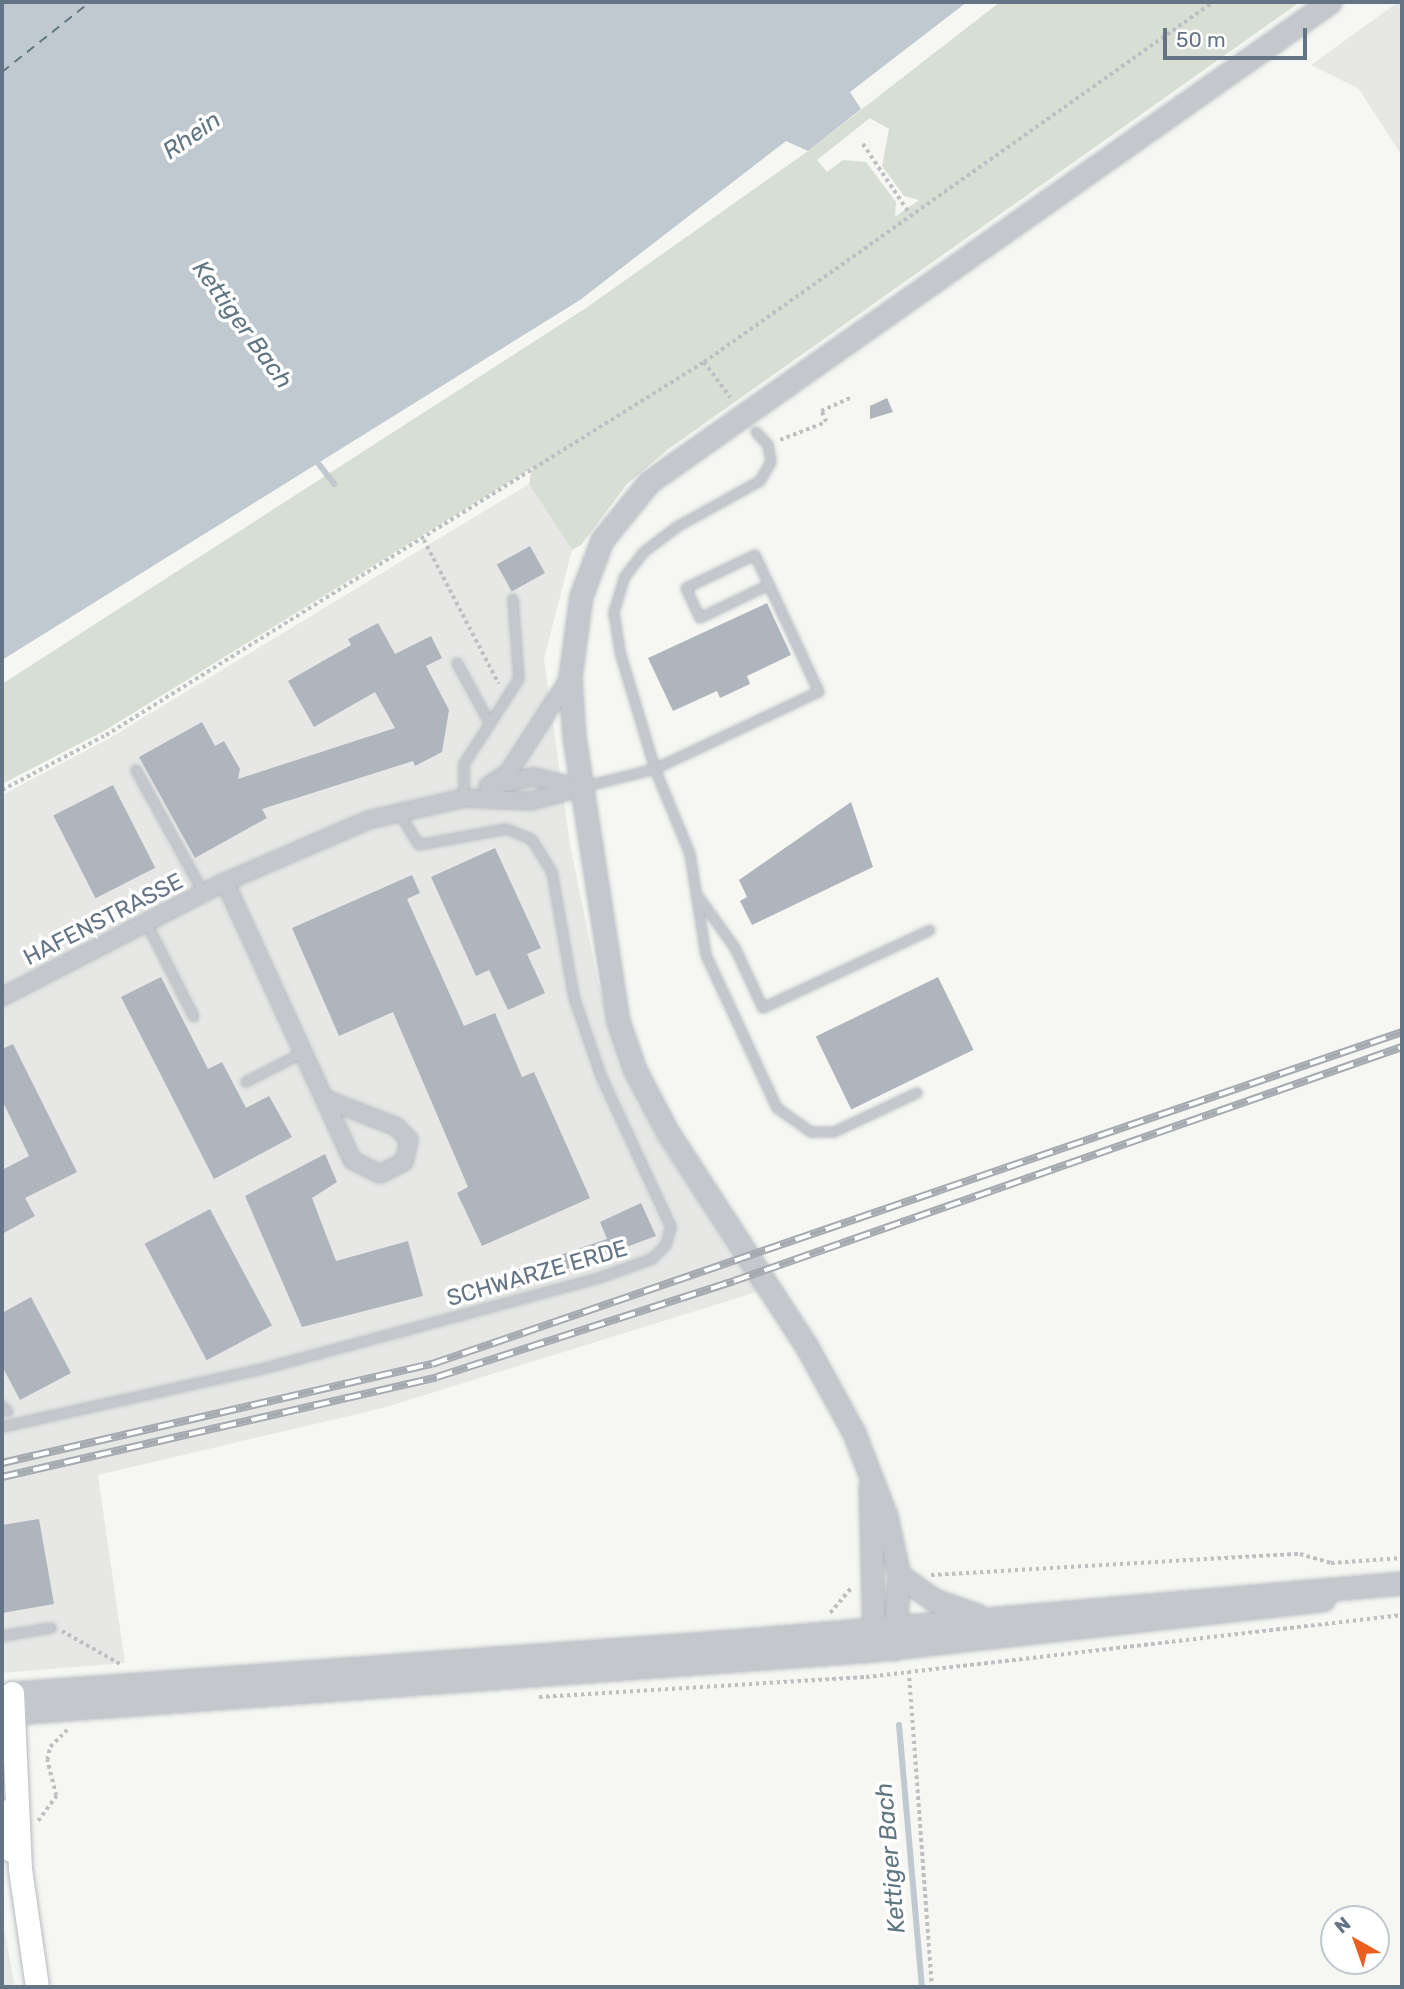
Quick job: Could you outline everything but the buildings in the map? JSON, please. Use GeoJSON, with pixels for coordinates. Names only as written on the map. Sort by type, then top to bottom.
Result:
{"type":"FeatureCollection","features":[{"type":"Feature","properties":{"kind":"main road"},"geometry":{"type":"LineString","coordinates":[[6,1703],[20,1825],[20,1869],[37,1987]]}},
{"type":"Feature","properties":{"kind":"main road"},"geometry":{"type":"LineString","coordinates":[[2,1811],[20,1869]]}},
{"type":"Feature","properties":{"kind":"street"},"geometry":{"type":"LineString","coordinates":[[885,1650],[897,1627],[899,1575],[886,1516],[830,1384],[668,1133],[635,1070],[607,973],[580,788],[570,677],[590,565],[621,513],[649,482],[1330,2]]}},
{"type":"Feature","properties":{"kind":"street","name":"HAFENSTRASSE"},"geometry":{"type":"LineString","coordinates":[[464,798],[508,773],[570,677]]}},
{"type":"Feature","properties":{"kind":"street","name":"HAFENSTRASSE"},"geometry":{"type":"LineString","coordinates":[[488,786],[534,777],[580,788]]}},
{"type":"Feature","properties":{"kind":"street","name":"HAFENSTRASSE"},"geometry":{"type":"LineString","coordinates":[[2,997],[203,892],[309,842],[397,811],[464,798],[530,801],[580,788]]}},
{"type":"Feature","properties":{"kind":"street"},"geometry":{"type":"LineString","coordinates":[[225,882],[325,1099],[357,1166],[380,1174],[404,1162],[409,1140],[397,1127],[325,1099]]}},
{"type":"Feature","properties":{"kind":"street"},"geometry":{"type":"LineString","coordinates":[[870,1478],[873,1629],[885,1650]]}},
{"type":"Feature","properties":{"kind":"street"},"geometry":{"type":"LineString","coordinates":[[899,1575],[934,1600],[990,1619]]}},
{"type":"Feature","properties":{"kind":"street"},"geometry":{"type":"LineString","coordinates":[[6,1703],[1401,1583]]}},
{"type":"Feature","properties":{"kind":"street"},"geometry":{"type":"LineString","coordinates":[[6,1703],[885,1650],[1255,1610],[1368,1594],[1401,1583]]}},
{"type":"Feature","properties":{"kind":"lane"},"geometry":{"type":"LineString","coordinates":[[756,432],[768,444],[771,462],[760,481],[677,527],[644,552],[625,576],[614,613],[620,652],[655,769],[690,854],[706,954],[777,1108],[811,1132],[834,1132],[918,1093]]}},
{"type":"Feature","properties":{"kind":"lane"},"geometry":{"type":"LineString","coordinates":[[580,788],[655,769],[819,692],[755,555],[686,588],[700,618],[769,585]]}},
{"type":"Feature","properties":{"kind":"lane"},"geometry":{"type":"LineString","coordinates":[[464,798],[464,764],[489,722],[512,696],[519,679],[513,599]]}},
{"type":"Feature","properties":{"kind":"lane"},"geometry":{"type":"LineString","coordinates":[[457,663],[489,722]]}},
{"type":"Feature","properties":{"kind":"lane"},"geometry":{"type":"LineString","coordinates":[[136,770],[203,892]]}},
{"type":"Feature","properties":{"kind":"lane","name":"SCHWARZE ERDE"},"geometry":{"type":"LineString","coordinates":[[2,1427],[258,1370],[599,1278],[652,1259],[666,1245],[671,1227],[601,1076],[575,997],[552,872],[531,839],[506,829],[419,845],[397,811]]}},
{"type":"Feature","properties":{"kind":"lane"},"geometry":{"type":"LineString","coordinates":[[696,894],[735,948],[763,1008],[930,930]]}},
{"type":"Feature","properties":{"kind":"lane"},"geometry":{"type":"LineString","coordinates":[[146,922],[194,1017]]}},
{"type":"Feature","properties":{"kind":"lane"},"geometry":{"type":"LineString","coordinates":[[246,1082],[304,1052]]}},
{"type":"Feature","properties":{"kind":"lane"},"geometry":{"type":"LineString","coordinates":[[2,1636],[51,1628]]}},
{"type":"Feature","properties":{"kind":"path"},"geometry":{"type":"LineString","coordinates":[[2,790],[106,735],[424,540],[704,362],[1213,2]]}},
{"type":"Feature","properties":{"kind":"path"},"geometry":{"type":"LineString","coordinates":[[863,144],[910,214]]}},
{"type":"Feature","properties":{"kind":"path"},"geometry":{"type":"LineString","coordinates":[[704,362],[730,397]]}},
{"type":"Feature","properties":{"kind":"path"},"geometry":{"type":"LineString","coordinates":[[768,444],[826,422],[821,411],[852,397]]}},
{"type":"Feature","properties":{"kind":"path"},"geometry":{"type":"LineString","coordinates":[[424,540],[503,691],[512,696]]}},
{"type":"Feature","properties":{"kind":"path"},"geometry":{"type":"LineString","coordinates":[[921,1576],[1300,1554],[1331,1563],[1402,1558]]}},
{"type":"Feature","properties":{"kind":"path"},"geometry":{"type":"LineString","coordinates":[[533,1697],[741,1688],[1402,1615]]}},
{"type":"Feature","properties":{"kind":"path"},"geometry":{"type":"LineString","coordinates":[[51,1628],[110,1655],[129,1671]]}},
{"type":"Feature","properties":{"kind":"path"},"geometry":{"type":"LineString","coordinates":[[909,1671],[932,1987]]}},
{"type":"Feature","properties":{"kind":"path"},"geometry":{"type":"LineString","coordinates":[[20,1825],[52,1809],[56,1796],[47,1760],[50,1747],[74,1727]]}},
{"type":"Feature","properties":{"kind":"shaded area"},"geometry":{"type":"Polygon","coordinates":[[[1000,2],[1300,2],[667,450],[627,484],[581,545],[572,550],[529,484],[532,468],[104,731],[2,784],[2,684],[586,308],[808,151],[1000,2]],[[870,118],[817,160],[827,172],[843,160],[866,162],[896,202],[895,217],[919,200],[904,196],[882,166],[889,129],[870,118]]]}},
{"type":"Feature","properties":{"kind":"shaded area"},"geometry":{"type":"Polygon","coordinates":[[[1398,2],[1402,2],[1402,156],[1359,89],[1311,65],[1398,2]]]}},
{"type":"Feature","properties":{"kind":"shaded area"},"geometry":{"type":"Polygon","coordinates":[[[529,484],[572,550],[544,659],[570,844],[598,982],[623,1064],[657,1138],[760,1291],[383,1408],[98,1475],[125,1663],[2,1673],[2,795],[108,739],[529,484]]]}},
{"type":"Feature","properties":{"kind":"shaded area"},"geometry":{"type":"Polygon","coordinates":[[[2,1918],[15,1987],[2,1987],[2,1918]]]}},
{"type":"Feature","properties":{"kind":"water","name":"Rhein"},"geometry":{"type":"Polygon","coordinates":[[[2,2],[967,2],[850,92],[861,109],[808,151],[786,141],[580,300],[2,660],[2,2]]]}},
{"type":"Feature","properties":{"kind":"waterway","name":"Kettiger Bach"},"geometry":{"type":"LineString","coordinates":[[314,458],[334,484]]}},
{"type":"Feature","properties":{"kind":"waterway","name":"Kettiger Bach"},"geometry":{"type":"LineString","coordinates":[[899,1725],[922,1987]]}},
{"type":"Feature","properties":{"kind":"ferry route"},"geometry":{"type":"LineString","coordinates":[[2,72],[90,2]]}},
{"type":"Feature","properties":{"kind":"railway"},"geometry":{"type":"LineString","coordinates":[[2,1463],[432,1364],[1402,1032]]}},
{"type":"Feature","properties":{"kind":"railway"},"geometry":{"type":"LineString","coordinates":[[2,1477],[437,1377],[734,1281],[1402,1047]]}}]}
